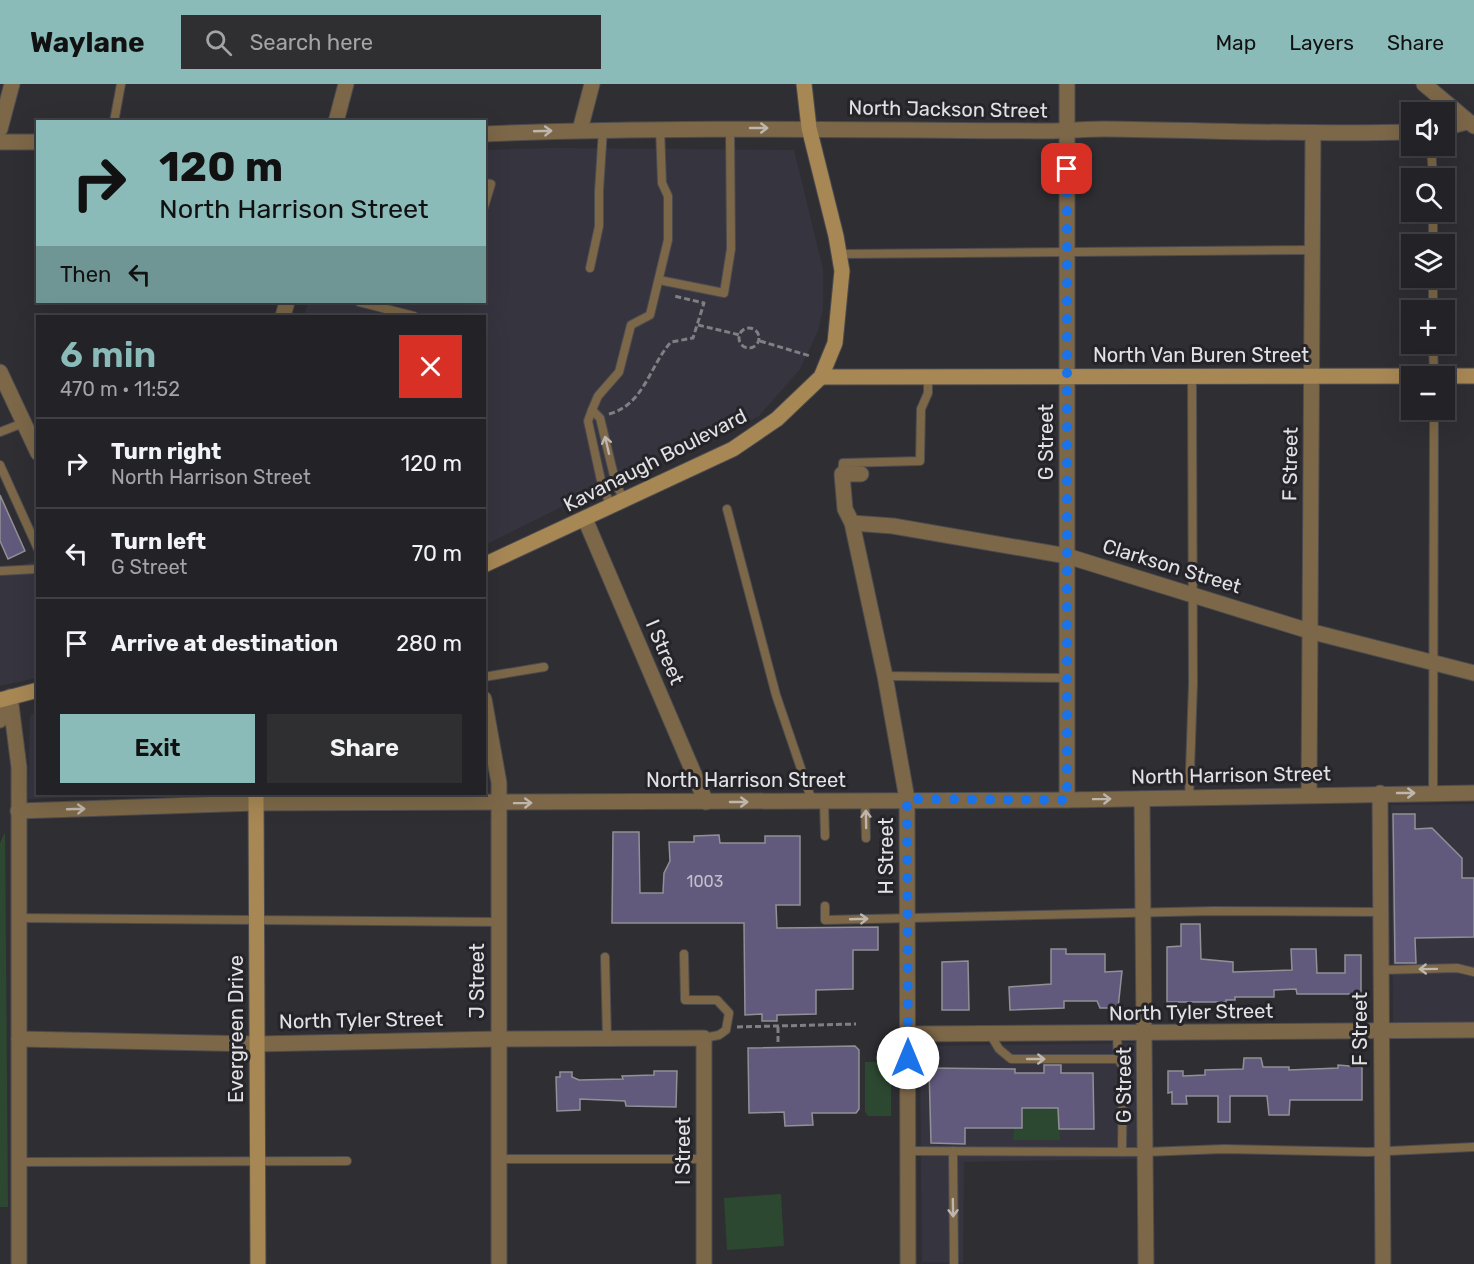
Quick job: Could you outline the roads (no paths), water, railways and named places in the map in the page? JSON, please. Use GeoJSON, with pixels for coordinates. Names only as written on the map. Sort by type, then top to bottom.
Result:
{"type":"FeatureCollection","features":[{"type":"Feature","properties":{"kind":"street"},"geometry":{"type":"LineString","coordinates":[[0,129],[12,84]]}},
{"type":"Feature","properties":{"kind":"street"},"geometry":{"type":"LineString","coordinates":[[337,120],[346,84]]}},
{"type":"Feature","properties":{"kind":"street"},"geometry":{"type":"LineString","coordinates":[[580,130],[592,84]]}},
{"type":"Feature","properties":{"kind":"street","name":"Kavanaugh Boulevard"},"geometry":{"type":"LineString","coordinates":[[486,565],[693,468],[754,436],[777,419],[821,377],[835,343],[842,271],[840,254],[809,128],[804,84]]}},
{"type":"Feature","properties":{"kind":"street","name":"G Street"},"geometry":{"type":"LineString","coordinates":[[1067,84],[1067,800]]}},
{"type":"Feature","properties":{"kind":"street"},"geometry":{"type":"LineString","coordinates":[[1425,84],[1470,124]]}},
{"type":"Feature","properties":{"kind":"street"},"geometry":{"type":"LineString","coordinates":[[1455,126],[1470,124]]}},
{"type":"Feature","properties":{"kind":"street","name":"North Jackson Street"},"geometry":{"type":"LineString","coordinates":[[486,134],[660,128],[1067,131],[1102,129],[1313,134],[1401,132]]}},
{"type":"Feature","properties":{"kind":"street","name":"F Street"},"geometry":{"type":"LineString","coordinates":[[1309,795],[1313,134]]}},
{"type":"Feature","properties":{"kind":"street"},"geometry":{"type":"LineString","coordinates":[[0,142],[36,142]]}},
{"type":"Feature","properties":{"kind":"street"},"geometry":{"type":"LineString","coordinates":[[0,372],[36,449]]}},
{"type":"Feature","properties":{"kind":"street","name":"North Van Buren Street"},"geometry":{"type":"LineString","coordinates":[[821,377],[1401,376]]}},
{"type":"Feature","properties":{"kind":"street","name":"North Van Buren Street"},"geometry":{"type":"LineString","coordinates":[[1455,376],[1474,376]]}},
{"type":"Feature","properties":{"kind":"street"},"geometry":{"type":"LineString","coordinates":[[842,474],[861,474]]}},
{"type":"Feature","properties":{"kind":"street","name":"H Street"},"geometry":{"type":"LineString","coordinates":[[842,474],[845,509],[852,523],[885,676],[907,799],[908,1264]]}},
{"type":"Feature","properties":{"kind":"street","name":"I Street"},"geometry":{"type":"LineString","coordinates":[[585,519],[706,802]]}},
{"type":"Feature","properties":{"kind":"street","name":"Clarkson Street"},"geometry":{"type":"LineString","coordinates":[[852,523],[893,526],[1067,556],[1309,631],[1474,673]]}},
{"type":"Feature","properties":{"kind":"street"},"geometry":{"type":"LineString","coordinates":[[5,698],[36,690]]}},
{"type":"Feature","properties":{"kind":"street"},"geometry":{"type":"LineString","coordinates":[[0,720],[5,698]]}},
{"type":"Feature","properties":{"kind":"street"},"geometry":{"type":"LineString","coordinates":[[5,698],[18,767],[19,1264]]}},
{"type":"Feature","properties":{"kind":"street","name":"J Street"},"geometry":{"type":"LineString","coordinates":[[486,709],[499,783],[497,803],[499,1264]]}},
{"type":"Feature","properties":{"kind":"street","name":"F Street"},"geometry":{"type":"LineString","coordinates":[[1380,793],[1383,1264]]}},
{"type":"Feature","properties":{"kind":"street","name":"North Harrison Street"},"geometry":{"type":"LineString","coordinates":[[18,811],[256,798],[497,803],[818,802],[1474,793]]}},
{"type":"Feature","properties":{"kind":"street","name":"Evergreen Drive"},"geometry":{"type":"LineString","coordinates":[[256,798],[258,1264]]}},
{"type":"Feature","properties":{"kind":"street","name":"G Street"},"geometry":{"type":"LineString","coordinates":[[1142,799],[1146,1264]]}},
{"type":"Feature","properties":{"kind":"street","name":"North Tyler Street"},"geometry":{"type":"LineString","coordinates":[[908,1034],[1474,1030]]}},
{"type":"Feature","properties":{"kind":"street","name":"I Street"},"geometry":{"type":"LineString","coordinates":[[704,1038],[704,1264]]}},
{"type":"Feature","properties":{"kind":"street","name":"North Tyler Street"},"geometry":{"type":"LineString","coordinates":[[19,1039],[256,1044],[704,1038]]}},
{"type":"Feature","properties":{"kind":"lane"},"geometry":{"type":"LineString","coordinates":[[114,120],[121,84]]}},
{"type":"Feature","properties":{"kind":"lane"},"geometry":{"type":"LineString","coordinates":[[617,503],[602,485],[588,421],[597,396],[619,372],[631,325],[650,315],[659,280],[668,231],[668,196],[662,183],[660,128]]}},
{"type":"Feature","properties":{"kind":"lane"},"geometry":{"type":"LineString","coordinates":[[659,280],[724,293],[731,249],[730,128]]}},
{"type":"Feature","properties":{"kind":"lane"},"geometry":{"type":"LineString","coordinates":[[590,268],[599,226],[598,192],[603,129]]}},
{"type":"Feature","properties":{"kind":"lane"},"geometry":{"type":"LineString","coordinates":[[486,183],[491,184],[486,200]]}},
{"type":"Feature","properties":{"kind":"lane"},"geometry":{"type":"LineString","coordinates":[[840,254],[1312,250]]}},
{"type":"Feature","properties":{"kind":"lane"},"geometry":{"type":"LineString","coordinates":[[363,303],[410,315]]}},
{"type":"Feature","properties":{"kind":"lane"},"geometry":{"type":"LineString","coordinates":[[842,474],[843,463],[920,461],[921,409],[928,393],[928,377]]}},
{"type":"Feature","properties":{"kind":"lane"},"geometry":{"type":"LineString","coordinates":[[1190,798],[1192,378]]}},
{"type":"Feature","properties":{"kind":"lane"},"geometry":{"type":"LineString","coordinates":[[592,411],[600,418],[616,484],[617,503]]}},
{"type":"Feature","properties":{"kind":"lane"},"geometry":{"type":"LineString","coordinates":[[1433,793],[1434,420]]}},
{"type":"Feature","properties":{"kind":"lane"},"geometry":{"type":"LineString","coordinates":[[0,432],[23,423]]}},
{"type":"Feature","properties":{"kind":"lane"},"geometry":{"type":"LineString","coordinates":[[0,465],[36,545]]}},
{"type":"Feature","properties":{"kind":"lane"},"geometry":{"type":"LineString","coordinates":[[727,509],[776,695],[818,802],[825,836]]}},
{"type":"Feature","properties":{"kind":"lane"},"geometry":{"type":"LineString","coordinates":[[0,571],[36,569]]}},
{"type":"Feature","properties":{"kind":"lane"},"geometry":{"type":"LineString","coordinates":[[486,677],[544,667]]}},
{"type":"Feature","properties":{"kind":"lane"},"geometry":{"type":"LineString","coordinates":[[885,676],[1067,678]]}},
{"type":"Feature","properties":{"kind":"lane"},"geometry":{"type":"LineString","coordinates":[[865,800],[866,838]]}},
{"type":"Feature","properties":{"kind":"lane"},"geometry":{"type":"LineString","coordinates":[[825,906],[825,920],[1213,911],[1381,912]]}},
{"type":"Feature","properties":{"kind":"lane"},"geometry":{"type":"LineString","coordinates":[[19,918],[498,922]]}},
{"type":"Feature","properties":{"kind":"lane"},"geometry":{"type":"LineString","coordinates":[[684,954],[685,1000],[717,1000],[729,1013],[726,1030],[719,1035],[704,1038]]}},
{"type":"Feature","properties":{"kind":"lane"},"geometry":{"type":"LineString","coordinates":[[606,957],[607,1038]]}},
{"type":"Feature","properties":{"kind":"lane"},"geometry":{"type":"LineString","coordinates":[[1381,970],[1457,968],[1474,972]]}},
{"type":"Feature","properties":{"kind":"lane"},"geometry":{"type":"LineString","coordinates":[[990,1034],[999,1049],[1011,1059],[1118,1059]]}},
{"type":"Feature","properties":{"kind":"lane"},"geometry":{"type":"LineString","coordinates":[[1117,1034],[1118,1059],[1123,1066],[1122,1152]]}},
{"type":"Feature","properties":{"kind":"lane"},"geometry":{"type":"LineString","coordinates":[[908,1151],[1145,1152],[1224,1149],[1382,1151],[1474,1147]]}},
{"type":"Feature","properties":{"kind":"lane"},"geometry":{"type":"LineString","coordinates":[[953,1151],[954,1264]]}},
{"type":"Feature","properties":{"kind":"lane"},"geometry":{"type":"LineString","coordinates":[[498,1159],[704,1159]]}},
{"type":"Feature","properties":{"kind":"lane"},"geometry":{"type":"LineString","coordinates":[[20,1162],[347,1161]]}}]}
